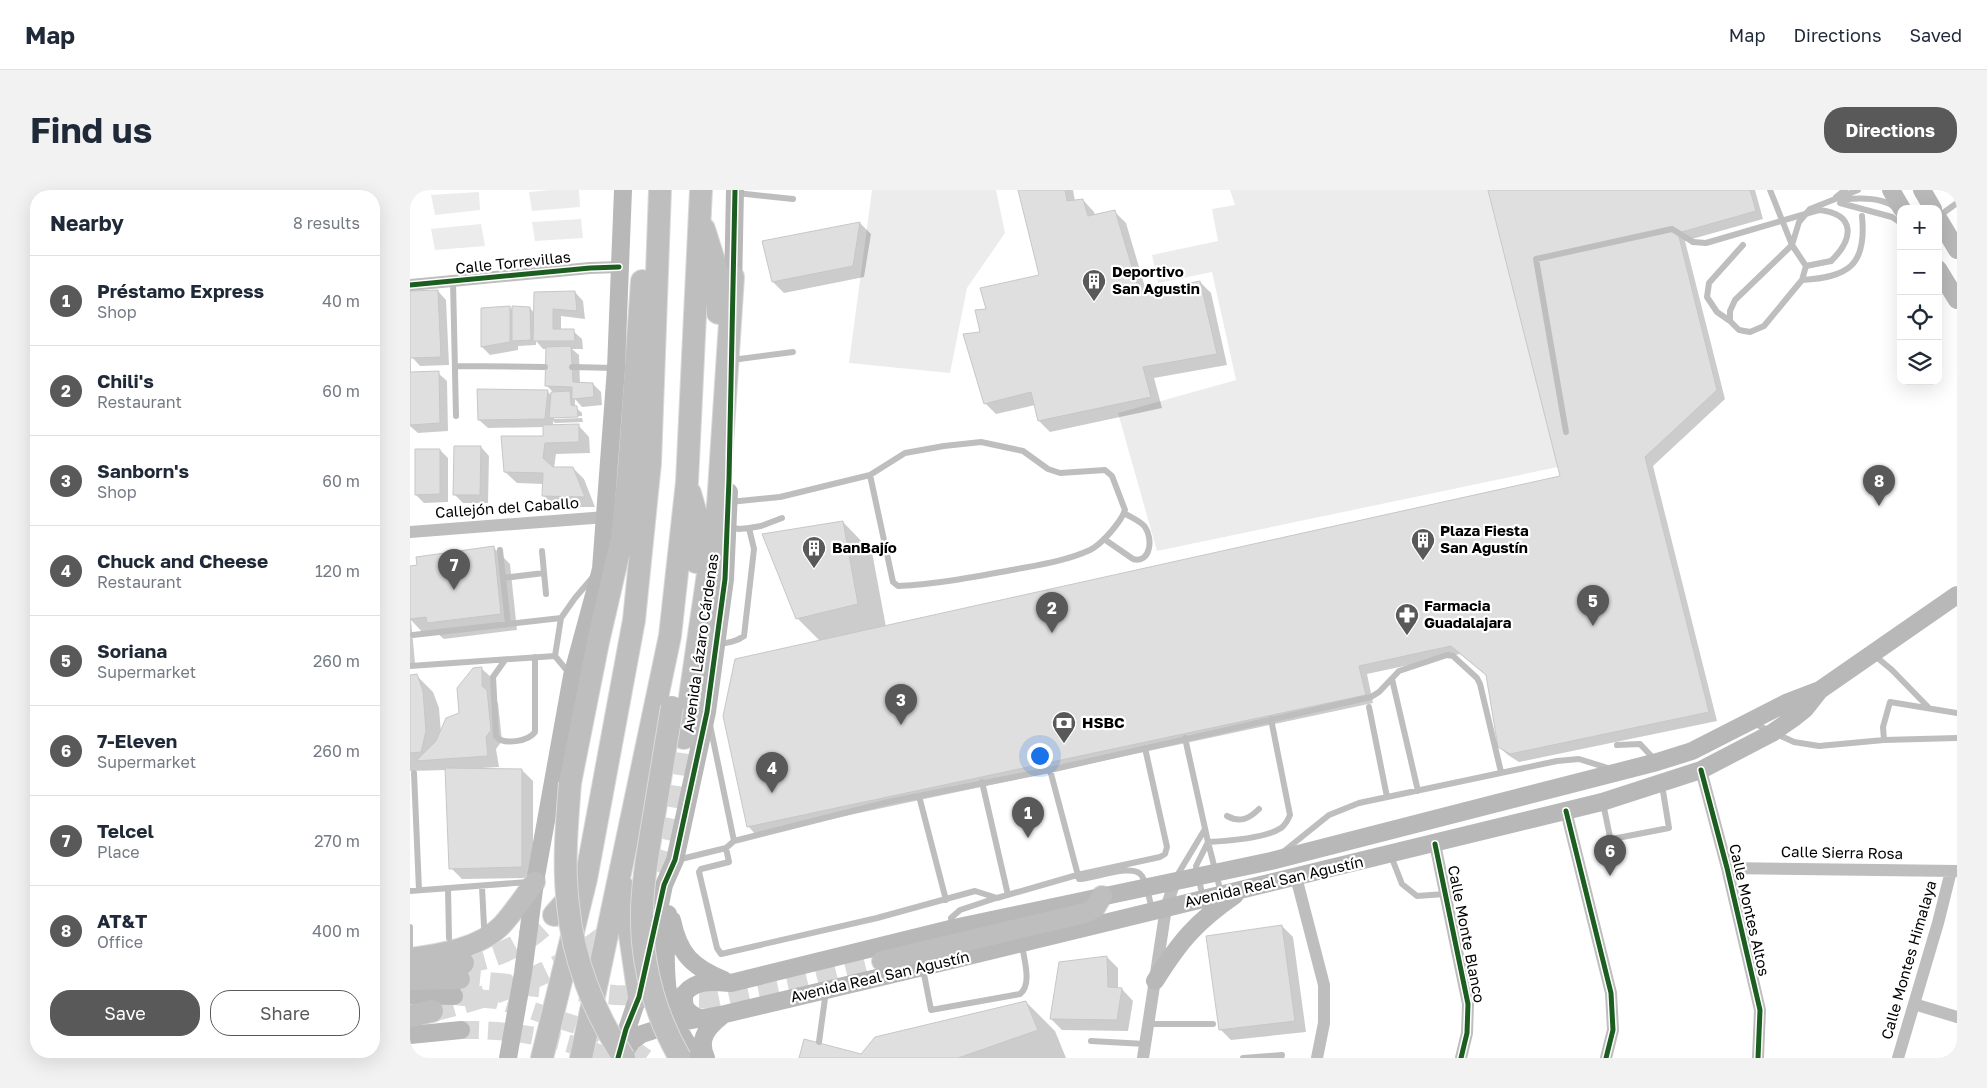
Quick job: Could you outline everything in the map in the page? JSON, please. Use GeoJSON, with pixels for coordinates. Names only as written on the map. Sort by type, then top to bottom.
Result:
{"type":"FeatureCollection","features":[{"type":"Feature","properties":{"kind":"highway"},"geometry":{"type":"LineString","coordinates":[[620,1058],[583,974],[574,940],[568,905],[566,831],[570,783],[598,642],[622,538],[629,470],[637,342],[650,190]]}},
{"type":"Feature","properties":{"kind":"highway"},"geometry":{"type":"LineString","coordinates":[[542,1058],[586,879],[634,620],[650,462],[660,190]]}},
{"type":"Feature","properties":{"kind":"highway"},"geometry":{"type":"LineString","coordinates":[[581,1058],[670,636],[687,482],[701,190]]}},
{"type":"Feature","properties":{"kind":"highway"},"geometry":{"type":"LineString","coordinates":[[700,218],[716,267],[722,429]]}},
{"type":"Feature","properties":{"kind":"highway"},"geometry":{"type":"LineString","coordinates":[[684,738],[718,505],[733,277]]}},
{"type":"Feature","properties":{"kind":"highway"},"geometry":{"type":"LineString","coordinates":[[680,1058],[666,1030],[652,994],[642,925],[644,884],[672,707],[686,635],[698,546],[698,521],[687,482]]}},
{"type":"Feature","properties":{"kind":"highway"},"geometry":{"type":"LineString","coordinates":[[598,642],[600,571]]}},
{"type":"Feature","properties":{"kind":"highway"},"geometry":{"type":"LineString","coordinates":[[621,872],[640,997]]}},
{"type":"Feature","properties":{"kind":"highway"},"geometry":{"type":"LineString","coordinates":[[554,915],[586,879]]}},
{"type":"Feature","properties":{"kind":"highway"},"geometry":{"type":"LineString","coordinates":[[410,968],[459,979]]}},
{"type":"Feature","properties":{"kind":"highway"},"geometry":{"type":"LineString","coordinates":[[410,1016],[432,1011]]}},
{"type":"Feature","properties":{"kind":"main road"},"geometry":{"type":"LineString","coordinates":[[508,1058],[523,974],[535,882],[572,676],[600,571],[606,517],[616,368],[623,190]]}},
{"type":"Feature","properties":{"kind":"main road"},"geometry":{"type":"LineString","coordinates":[[1891,190],[1900,205]]}},
{"type":"Feature","properties":{"kind":"main road"},"geometry":{"type":"LineString","coordinates":[[1922,190],[1931,205]]}},
{"type":"Feature","properties":{"kind":"main road","name":"Avenida Lázaro Cárdenas"},"geometry":{"type":"LineString","coordinates":[[620,1058],[626,1029],[640,997],[664,885],[673,865],[707,712],[725,579],[735,192]]}},
{"type":"Feature","properties":{"kind":"main road"},"geometry":{"type":"LineString","coordinates":[[1942,225],[1957,250]]}},
{"type":"Feature","properties":{"kind":"main road"},"geometry":{"type":"LineString","coordinates":[[1942,276],[1957,300]]}},
{"type":"Feature","properties":{"kind":"main road","name":"Avenida Real San Agustín"},"geometry":{"type":"LineString","coordinates":[[703,1019],[694,1016],[686,1010],[683,1000],[687,990],[694,985],[707,982],[731,983],[954,928],[1271,861],[1622,772],[1692,751],[1798,697],[1820,690],[1874,655],[1957,595]]}},
{"type":"Feature","properties":{"kind":"main road","name":"Avenida Real San Agustín"},"geometry":{"type":"LineString","coordinates":[[620,1058],[632,1041],[642,1034],[676,1024],[923,967],[1602,802],[1701,770],[1772,733],[1805,709],[1820,690]]}},
{"type":"Feature","properties":{"kind":"main road"},"geometry":{"type":"LineString","coordinates":[[673,865],[673,888],[666,934],[666,977],[676,1024],[698,1058]]}},
{"type":"Feature","properties":{"kind":"main road"},"geometry":{"type":"LineString","coordinates":[[410,958],[463,947],[489,936],[502,924],[535,882]]}},
{"type":"Feature","properties":{"kind":"main road"},"geometry":{"type":"LineString","coordinates":[[1155,981],[1185,937],[1205,917],[1243,889]]}},
{"type":"Feature","properties":{"kind":"main road"},"geometry":{"type":"LineString","coordinates":[[882,961],[1085,913],[1095,908],[1102,896]]}},
{"type":"Feature","properties":{"kind":"main road"},"geometry":{"type":"LineString","coordinates":[[669,906],[677,940],[692,963],[709,974],[731,983]]}},
{"type":"Feature","properties":{"kind":"main road"},"geometry":{"type":"LineString","coordinates":[[410,980],[459,979]]}},
{"type":"Feature","properties":{"kind":"main road"},"geometry":{"type":"LineString","coordinates":[[410,995],[459,979]]}},
{"type":"Feature","properties":{"kind":"main road"},"geometry":{"type":"LineString","coordinates":[[706,1058],[702,1044],[704,1034],[710,1026],[725,1014]]}},
{"type":"Feature","properties":{"kind":"main road"},"geometry":{"type":"LineString","coordinates":[[410,1035],[461,1030]]}},
{"type":"Feature","properties":{"kind":"street","name":"Calle Torrevillas"},"geometry":{"type":"LineString","coordinates":[[410,285],[619,267]]}},
{"type":"Feature","properties":{"kind":"street","name":"Callejón del Caballo"},"geometry":{"type":"LineString","coordinates":[[410,532],[606,517]]}},
{"type":"Feature","properties":{"kind":"street","name":"Calle Montes Altos"},"geometry":{"type":"LineString","coordinates":[[1701,770],[1727,868],[1760,1010],[1758,1058]]}},
{"type":"Feature","properties":{"kind":"street"},"geometry":{"type":"LineString","coordinates":[[1566,811],[1611,993],[1613,1030],[1606,1058]]}},
{"type":"Feature","properties":{"kind":"street","name":"Calle Monte Blanco"},"geometry":{"type":"LineString","coordinates":[[1434,844],[1468,1004],[1468,1033],[1461,1058]]}},
{"type":"Feature","properties":{"kind":"street","name":"Calle Sierra Rosa"},"geometry":{"type":"LineString","coordinates":[[1727,868],[1954,871]]}},
{"type":"Feature","properties":{"kind":"street","name":"Calle Montes Himalaya"},"geometry":{"type":"LineString","coordinates":[[1898,1058],[1954,871]]}},
{"type":"Feature","properties":{"kind":"street"},"geometry":{"type":"LineString","coordinates":[[1296,877],[1324,985],[1324,1029],[1317,1058]]}},
{"type":"Feature","properties":{"kind":"street"},"geometry":{"type":"LineString","coordinates":[[1143,1058],[1155,981],[1159,909],[1174,881]]}},
{"type":"Feature","properties":{"kind":"street"},"geometry":{"type":"LineString","coordinates":[[1914,1004],[1957,1017]]}},
{"type":"Feature","properties":{"kind":"lane"},"geometry":{"type":"LineString","coordinates":[[1744,245],[1709,283],[1708,297],[1717,312],[1739,330],[1750,332],[1764,326],[1802,280],[1806,266],[1792,245],[1770,190]]}},
{"type":"Feature","properties":{"kind":"lane"},"geometry":{"type":"LineString","coordinates":[[1831,202],[1838,190]]}},
{"type":"Feature","properties":{"kind":"lane"},"geometry":{"type":"LineString","coordinates":[[1831,202],[1845,190]]}},
{"type":"Feature","properties":{"kind":"lane"},"geometry":{"type":"LineString","coordinates":[[1730,321],[1730,311],[1735,300],[1792,245],[1799,222],[1810,209],[1858,190]]}},
{"type":"Feature","properties":{"kind":"lane"},"geometry":{"type":"LineString","coordinates":[[735,192],[792,199]]}},
{"type":"Feature","properties":{"kind":"lane"},"geometry":{"type":"LineString","coordinates":[[1831,202],[1858,198],[1891,204],[1897,209]]}},
{"type":"Feature","properties":{"kind":"lane"},"geometry":{"type":"LineString","coordinates":[[1831,202],[1878,212],[1897,220]]}},
{"type":"Feature","properties":{"kind":"lane"},"geometry":{"type":"LineString","coordinates":[[1942,215],[1957,203]]}},
{"type":"Feature","properties":{"kind":"lane"},"geometry":{"type":"LineString","coordinates":[[1566,432],[1536,259],[1672,229],[1693,242],[1706,243],[1819,210],[1831,211],[1840,216],[1847,225],[1848,239],[1842,250],[1831,261],[1806,266]]}},
{"type":"Feature","properties":{"kind":"lane"},"geometry":{"type":"LineString","coordinates":[[1802,280],[1838,275],[1850,268],[1858,258],[1862,248],[1864,232],[1862,216]]}},
{"type":"Feature","properties":{"kind":"lane"},"geometry":{"type":"LineString","coordinates":[[453,281],[456,416]]}},
{"type":"Feature","properties":{"kind":"lane"},"geometry":{"type":"LineString","coordinates":[[732,360],[793,352]]}},
{"type":"Feature","properties":{"kind":"lane"},"geometry":{"type":"LineString","coordinates":[[455,366],[545,367]]}},
{"type":"Feature","properties":{"kind":"lane"},"geometry":{"type":"LineString","coordinates":[[572,367],[616,368]]}},
{"type":"Feature","properties":{"kind":"lane"},"geometry":{"type":"LineString","coordinates":[[728,502],[780,497],[870,475],[905,453],[981,442],[1022,451],[1048,469],[1060,473],[1105,470],[1112,476],[1125,507],[1124,513],[1104,539],[1089,550],[1048,563],[933,584],[898,586],[894,584],[870,475]]}},
{"type":"Feature","properties":{"kind":"lane"},"geometry":{"type":"LineString","coordinates":[[1104,539],[1133,559],[1144,558],[1148,554],[1149,538],[1145,526],[1124,513]]}},
{"type":"Feature","properties":{"kind":"lane"},"geometry":{"type":"LineString","coordinates":[[727,526],[738,529],[749,528],[761,526],[782,518]]}},
{"type":"Feature","properties":{"kind":"lane"},"geometry":{"type":"LineString","coordinates":[[716,645],[740,640],[744,636],[754,549],[749,528]]}},
{"type":"Feature","properties":{"kind":"lane"},"geometry":{"type":"LineString","coordinates":[[500,550],[508,624]]}},
{"type":"Feature","properties":{"kind":"lane"},"geometry":{"type":"LineString","coordinates":[[542,551],[546,594]]}},
{"type":"Feature","properties":{"kind":"lane"},"geometry":{"type":"LineString","coordinates":[[572,676],[555,656],[561,618],[575,598],[600,571]]}},
{"type":"Feature","properties":{"kind":"lane"},"geometry":{"type":"LineString","coordinates":[[503,578],[544,573]]}},
{"type":"Feature","properties":{"kind":"lane"},"geometry":{"type":"LineString","coordinates":[[413,635],[561,618]]}},
{"type":"Feature","properties":{"kind":"lane"},"geometry":{"type":"LineString","coordinates":[[673,865],[726,848],[734,841],[919,796],[1050,770],[1371,697],[1402,670],[1448,655],[1453,656],[1479,682],[1501,772]]}},
{"type":"Feature","properties":{"kind":"lane"},"geometry":{"type":"LineString","coordinates":[[1874,655],[1892,670],[1929,708]]}},
{"type":"Feature","properties":{"kind":"lane"},"geometry":{"type":"LineString","coordinates":[[410,666],[555,656]]}},
{"type":"Feature","properties":{"kind":"lane"},"geometry":{"type":"LineString","coordinates":[[505,660],[493,676],[496,736],[500,741],[505,742],[528,738],[536,732],[535,658]]}},
{"type":"Feature","properties":{"kind":"lane"},"geometry":{"type":"LineString","coordinates":[[1392,678],[1418,791]]}},
{"type":"Feature","properties":{"kind":"lane"},"geometry":{"type":"LineString","coordinates":[[1884,740],[1883,727],[1890,702],[1957,713]]}},
{"type":"Feature","properties":{"kind":"lane"},"geometry":{"type":"LineString","coordinates":[[1369,707],[1387,797]]}},
{"type":"Feature","properties":{"kind":"lane"},"geometry":{"type":"LineString","coordinates":[[707,712],[734,841]]}},
{"type":"Feature","properties":{"kind":"lane"},"geometry":{"type":"LineString","coordinates":[[1208,842],[1232,841],[1264,834],[1281,828],[1287,821],[1290,815],[1271,719]]}},
{"type":"Feature","properties":{"kind":"lane"},"geometry":{"type":"LineString","coordinates":[[1750,721],[1794,742],[1819,746],[1884,740],[1957,738]]}},
{"type":"Feature","properties":{"kind":"lane"},"geometry":{"type":"LineString","coordinates":[[1185,738],[1215,872],[1222,894]]}},
{"type":"Feature","properties":{"kind":"lane"},"geometry":{"type":"LineString","coordinates":[[1617,745],[1641,745],[1657,762]]}},
{"type":"Feature","properties":{"kind":"lane"},"geometry":{"type":"LineString","coordinates":[[954,928],[951,918],[956,912],[1077,875],[1160,857],[1167,852],[1145,748]]}},
{"type":"Feature","properties":{"kind":"lane"},"geometry":{"type":"LineString","coordinates":[[1271,861],[1329,815],[1359,803],[1557,761],[1579,759],[1622,772]]}},
{"type":"Feature","properties":{"kind":"lane"},"geometry":{"type":"LineString","coordinates":[[1050,770],[1077,875],[1080,879],[1132,870],[1141,875],[1146,888],[1159,909]]}},
{"type":"Feature","properties":{"kind":"lane"},"geometry":{"type":"LineString","coordinates":[[414,773],[413,826],[419,890]]}},
{"type":"Feature","properties":{"kind":"lane"},"geometry":{"type":"LineString","coordinates":[[982,782],[1008,895]]}},
{"type":"Feature","properties":{"kind":"lane"},"geometry":{"type":"LineString","coordinates":[[1602,802],[1612,839],[1669,828],[1662,783]]}},
{"type":"Feature","properties":{"kind":"lane"},"geometry":{"type":"LineString","coordinates":[[919,796],[946,900]]}},
{"type":"Feature","properties":{"kind":"lane"},"geometry":{"type":"LineString","coordinates":[[1228,816],[1242,820],[1252,816],[1259,809]]}},
{"type":"Feature","properties":{"kind":"lane"},"geometry":{"type":"LineString","coordinates":[[1174,881],[1205,829]]}},
{"type":"Feature","properties":{"kind":"lane"},"geometry":{"type":"LineString","coordinates":[[1203,898],[1196,866],[1208,842]]}},
{"type":"Feature","properties":{"kind":"lane"},"geometry":{"type":"LineString","coordinates":[[726,848],[729,862],[702,869],[699,872],[717,948],[721,954],[877,918],[976,891],[997,898]]}},
{"type":"Feature","properties":{"kind":"lane"},"geometry":{"type":"LineString","coordinates":[[1390,855],[1402,884],[1417,896],[1445,894]]}},
{"type":"Feature","properties":{"kind":"lane"},"geometry":{"type":"LineString","coordinates":[[410,891],[535,882]]}},
{"type":"Feature","properties":{"kind":"lane"},"geometry":{"type":"LineString","coordinates":[[482,887],[484,926]]}},
{"type":"Feature","properties":{"kind":"lane"},"geometry":{"type":"LineString","coordinates":[[448,888],[449,938]]}},
{"type":"Feature","properties":{"kind":"lane"},"geometry":{"type":"LineString","coordinates":[[410,927],[410,946]]}},
{"type":"Feature","properties":{"kind":"lane"},"geometry":{"type":"LineString","coordinates":[[923,967],[932,1010],[1020,994],[1024,990],[1027,975],[1022,943]]}},
{"type":"Feature","properties":{"kind":"lane"},"geometry":{"type":"LineString","coordinates":[[819,1042],[826,990]]}},
{"type":"Feature","properties":{"kind":"lane"},"geometry":{"type":"LineString","coordinates":[[1148,1024],[1212,1024]]}},
{"type":"Feature","properties":{"kind":"lane"},"geometry":{"type":"LineString","coordinates":[[1091,1041],[1145,1044]]}},
{"type":"Feature","properties":{"kind":"lane"},"geometry":{"type":"LineString","coordinates":[[1243,1058],[1282,1055],[1281,1058]]}},
{"type":"Feature","properties":{"kind":"shaded area"},"geometry":{"type":"Polygon","coordinates":[[[579,190],[580,207],[532,211],[529,192],[579,190]]]}},
{"type":"Feature","properties":{"kind":"shaded area"},"geometry":{"type":"Polygon","coordinates":[[[872,190],[996,190],[1005,233],[967,288],[950,373],[849,363],[872,190]]]}},
{"type":"Feature","properties":{"kind":"shaded area"},"geometry":{"type":"Polygon","coordinates":[[[1230,190],[1488,190],[1558,467],[1157,551],[1118,413],[1236,380],[1212,272],[1158,283],[1152,255],[1218,241],[1212,209],[1235,205],[1230,190]]]}},
{"type":"Feature","properties":{"kind":"shaded area"},"geometry":{"type":"Polygon","coordinates":[[[479,192],[480,210],[435,215],[431,195],[479,192]]]}},
{"type":"Feature","properties":{"kind":"shaded area"},"geometry":{"type":"Polygon","coordinates":[[[581,219],[583,238],[535,241],[532,222],[581,219]]]}},
{"type":"Feature","properties":{"kind":"shaded area"},"geometry":{"type":"Polygon","coordinates":[[[481,224],[485,246],[435,250],[431,229],[481,224]]]}},
{"type":"Feature","properties":{"kind":"building","name":"Deportivo San Agustin"},"geometry":{"type":"Polygon","coordinates":[[[1018,190],[1065,190],[1067,201],[1083,199],[1088,216],[1115,210],[1140,294],[1200,281],[1217,354],[1143,367],[1151,397],[1038,421],[1031,392],[984,404],[963,334],[980,332],[975,310],[986,309],[980,288],[1039,275],[1018,190]]]}},
{"type":"Feature","properties":{"kind":"building","name":"Plaza Fiesta San Agustín"},"geometry":{"type":"Polygon","coordinates":[[[1488,190],[1750,190],[1756,211],[1678,233],[1717,390],[1645,457],[1709,712],[1510,754],[1498,747],[1486,675],[1451,646],[1359,666],[1366,695],[747,827],[723,716],[735,659],[1560,476],[1488,190]]]}},
{"type":"Feature","properties":{"kind":"building"},"geometry":{"type":"Polygon","coordinates":[[[860,222],[853,266],[772,282],[762,241],[860,222]]]}},
{"type":"Feature","properties":{"kind":"building"},"geometry":{"type":"Polygon","coordinates":[[[438,290],[441,357],[410,358],[410,291],[438,290]]]}},
{"type":"Feature","properties":{"kind":"building"},"geometry":{"type":"Polygon","coordinates":[[[575,291],[577,311],[553,309],[553,329],[574,329],[575,341],[533,341],[534,292],[575,291]]]}},
{"type":"Feature","properties":{"kind":"building"},"geometry":{"type":"Polygon","coordinates":[[[510,306],[510,342],[481,347],[481,308],[510,306]]]}},
{"type":"Feature","properties":{"kind":"building"},"geometry":{"type":"Polygon","coordinates":[[[512,306],[530,307],[531,340],[512,341],[512,306]]]}},
{"type":"Feature","properties":{"kind":"building"},"geometry":{"type":"Polygon","coordinates":[[[571,346],[573,382],[593,383],[594,397],[572,399],[572,387],[545,386],[546,347],[571,346]]]}},
{"type":"Feature","properties":{"kind":"building"},"geometry":{"type":"Polygon","coordinates":[[[439,371],[440,423],[410,425],[410,372],[439,371]]]}},
{"type":"Feature","properties":{"kind":"building"},"geometry":{"type":"Polygon","coordinates":[[[477,389],[548,390],[545,419],[478,420],[477,389]]]}},
{"type":"Feature","properties":{"kind":"building"},"geometry":{"type":"Polygon","coordinates":[[[570,391],[571,405],[577,406],[578,417],[549,418],[551,392],[570,391]]]}},
{"type":"Feature","properties":{"kind":"building"},"geometry":{"type":"Polygon","coordinates":[[[579,424],[579,442],[545,443],[543,458],[553,467],[573,467],[585,497],[542,496],[543,473],[504,472],[501,436],[543,436],[543,425],[579,424]]]}},
{"type":"Feature","properties":{"kind":"building"},"geometry":{"type":"Polygon","coordinates":[[[454,446],[481,446],[480,495],[453,495],[454,446]]]}},
{"type":"Feature","properties":{"kind":"building"},"geometry":{"type":"Polygon","coordinates":[[[415,449],[440,449],[440,494],[415,495],[415,449]]]}},
{"type":"Feature","properties":{"kind":"building","name":"BanBajío"},"geometry":{"type":"Polygon","coordinates":[[[843,521],[858,604],[796,619],[762,534],[843,521]]]}},
{"type":"Feature","properties":{"kind":"building"},"geometry":{"type":"Polygon","coordinates":[[[494,546],[501,614],[427,623],[426,617],[410,619],[410,566],[417,565],[416,557],[494,546]]]}},
{"type":"Feature","properties":{"kind":"building"},"geometry":{"type":"Polygon","coordinates":[[[482,667],[482,686],[487,690],[491,730],[486,737],[488,756],[416,761],[436,741],[446,718],[459,713],[457,688],[473,668],[482,667]]]}},
{"type":"Feature","properties":{"kind":"building"},"geometry":{"type":"Polygon","coordinates":[[[417,674],[423,691],[426,731],[421,752],[410,753],[410,675],[417,674]]]}},
{"type":"Feature","properties":{"kind":"building"},"geometry":{"type":"Polygon","coordinates":[[[445,768],[522,769],[522,867],[449,869],[445,768]]]}},
{"type":"Feature","properties":{"kind":"building"},"geometry":{"type":"Polygon","coordinates":[[[1282,925],[1295,1021],[1219,1030],[1206,936],[1282,925]]]}},
{"type":"Feature","properties":{"kind":"building"},"geometry":{"type":"Polygon","coordinates":[[[1107,956],[1108,987],[1122,988],[1117,1020],[1050,1019],[1059,962],[1107,956]]]}},
{"type":"Feature","properties":{"kind":"building"},"geometry":{"type":"Polygon","coordinates":[[[1026,1001],[1038,1030],[958,1058],[799,1058],[804,1039],[861,1054],[875,1037],[1026,1001]]]}},
{"type":"Feature","properties":{"kind":"tunnel"},"geometry":{"type":"LineString","coordinates":[[641,900],[654,880],[666,844],[674,809],[684,738]]}},
{"type":"Feature","properties":{"kind":"tunnel"},"geometry":{"type":"LineString","coordinates":[[463,963],[489,957],[513,947],[524,941],[554,915]]}},
{"type":"Feature","properties":{"kind":"tunnel"},"geometry":{"type":"LineString","coordinates":[[432,1011],[456,1005],[529,980],[575,956],[596,943],[616,927]]}},
{"type":"Feature","properties":{"kind":"tunnel"},"geometry":{"type":"LineString","coordinates":[[460,979],[615,995],[716,999],[797,982],[882,961]]}},
{"type":"Feature","properties":{"kind":"tunnel"},"geometry":{"type":"LineString","coordinates":[[454,996],[497,1000],[530,1010],[594,1031],[629,1046],[646,1058]]}},
{"type":"Feature","properties":{"kind":"tunnel"},"geometry":{"type":"LineString","coordinates":[[461,1030],[499,1031],[538,1036],[575,1045],[612,1058]]}},
{"type":"Feature","properties":{"kind":"cycle path"},"geometry":{"type":"LineString","coordinates":[[618,1058],[626,1029],[639,997],[664,885],[675,860],[707,712],[725,579],[735,190]]}},
{"type":"Feature","properties":{"kind":"cycle path"},"geometry":{"type":"LineString","coordinates":[[410,285],[619,267]]}},
{"type":"Feature","properties":{"kind":"cycle path"},"geometry":{"type":"LineString","coordinates":[[1701,770],[1727,868],[1760,1010],[1758,1058]]}},
{"type":"Feature","properties":{"kind":"cycle path"},"geometry":{"type":"LineString","coordinates":[[1566,811],[1611,993],[1613,1030],[1606,1058]]}},
{"type":"Feature","properties":{"kind":"cycle path"},"geometry":{"type":"LineString","coordinates":[[1435,844],[1468,1004],[1467,1033],[1461,1058]]}},
{"type":"Feature","properties":{"kind":"place","name":"Deportivo San Agustin"},"geometry":{"type":"Point","coordinates":[1094,302]}},
{"type":"Feature","properties":{"kind":"place","name":"AT&T"},"geometry":{"type":"Point","coordinates":[1879,506]}},
{"type":"Feature","properties":{"kind":"place","name":"Plaza Fiesta San Agustín"},"geometry":{"type":"Point","coordinates":[1423,561]}},
{"type":"Feature","properties":{"kind":"place","name":"BanBajío"},"geometry":{"type":"Point","coordinates":[814,569]}},
{"type":"Feature","properties":{"kind":"place","name":"Telcel"},"geometry":{"type":"Point","coordinates":[454,590]}},
{"type":"Feature","properties":{"kind":"place","name":"Soriana"},"geometry":{"type":"Point","coordinates":[1593,626]}},
{"type":"Feature","properties":{"kind":"place","name":"Chili's"},"geometry":{"type":"Point","coordinates":[1052,633]}},
{"type":"Feature","properties":{"kind":"place","name":"Farmacia Guadalajara"},"geometry":{"type":"Point","coordinates":[1407,636]}},
{"type":"Feature","properties":{"kind":"place","name":"Sanborn's"},"geometry":{"type":"Point","coordinates":[901,725]}},
{"type":"Feature","properties":{"kind":"place","name":"HSBC"},"geometry":{"type":"Point","coordinates":[1064,744]}},
{"type":"Feature","properties":{"kind":"place","name":"Chuck and Cheese"},"geometry":{"type":"Point","coordinates":[772,793]}},
{"type":"Feature","properties":{"kind":"place","name":"Préstamo Express"},"geometry":{"type":"Point","coordinates":[1028,838]}},
{"type":"Feature","properties":{"kind":"place","name":"7-Eleven"},"geometry":{"type":"Point","coordinates":[1610,876]}}]}
